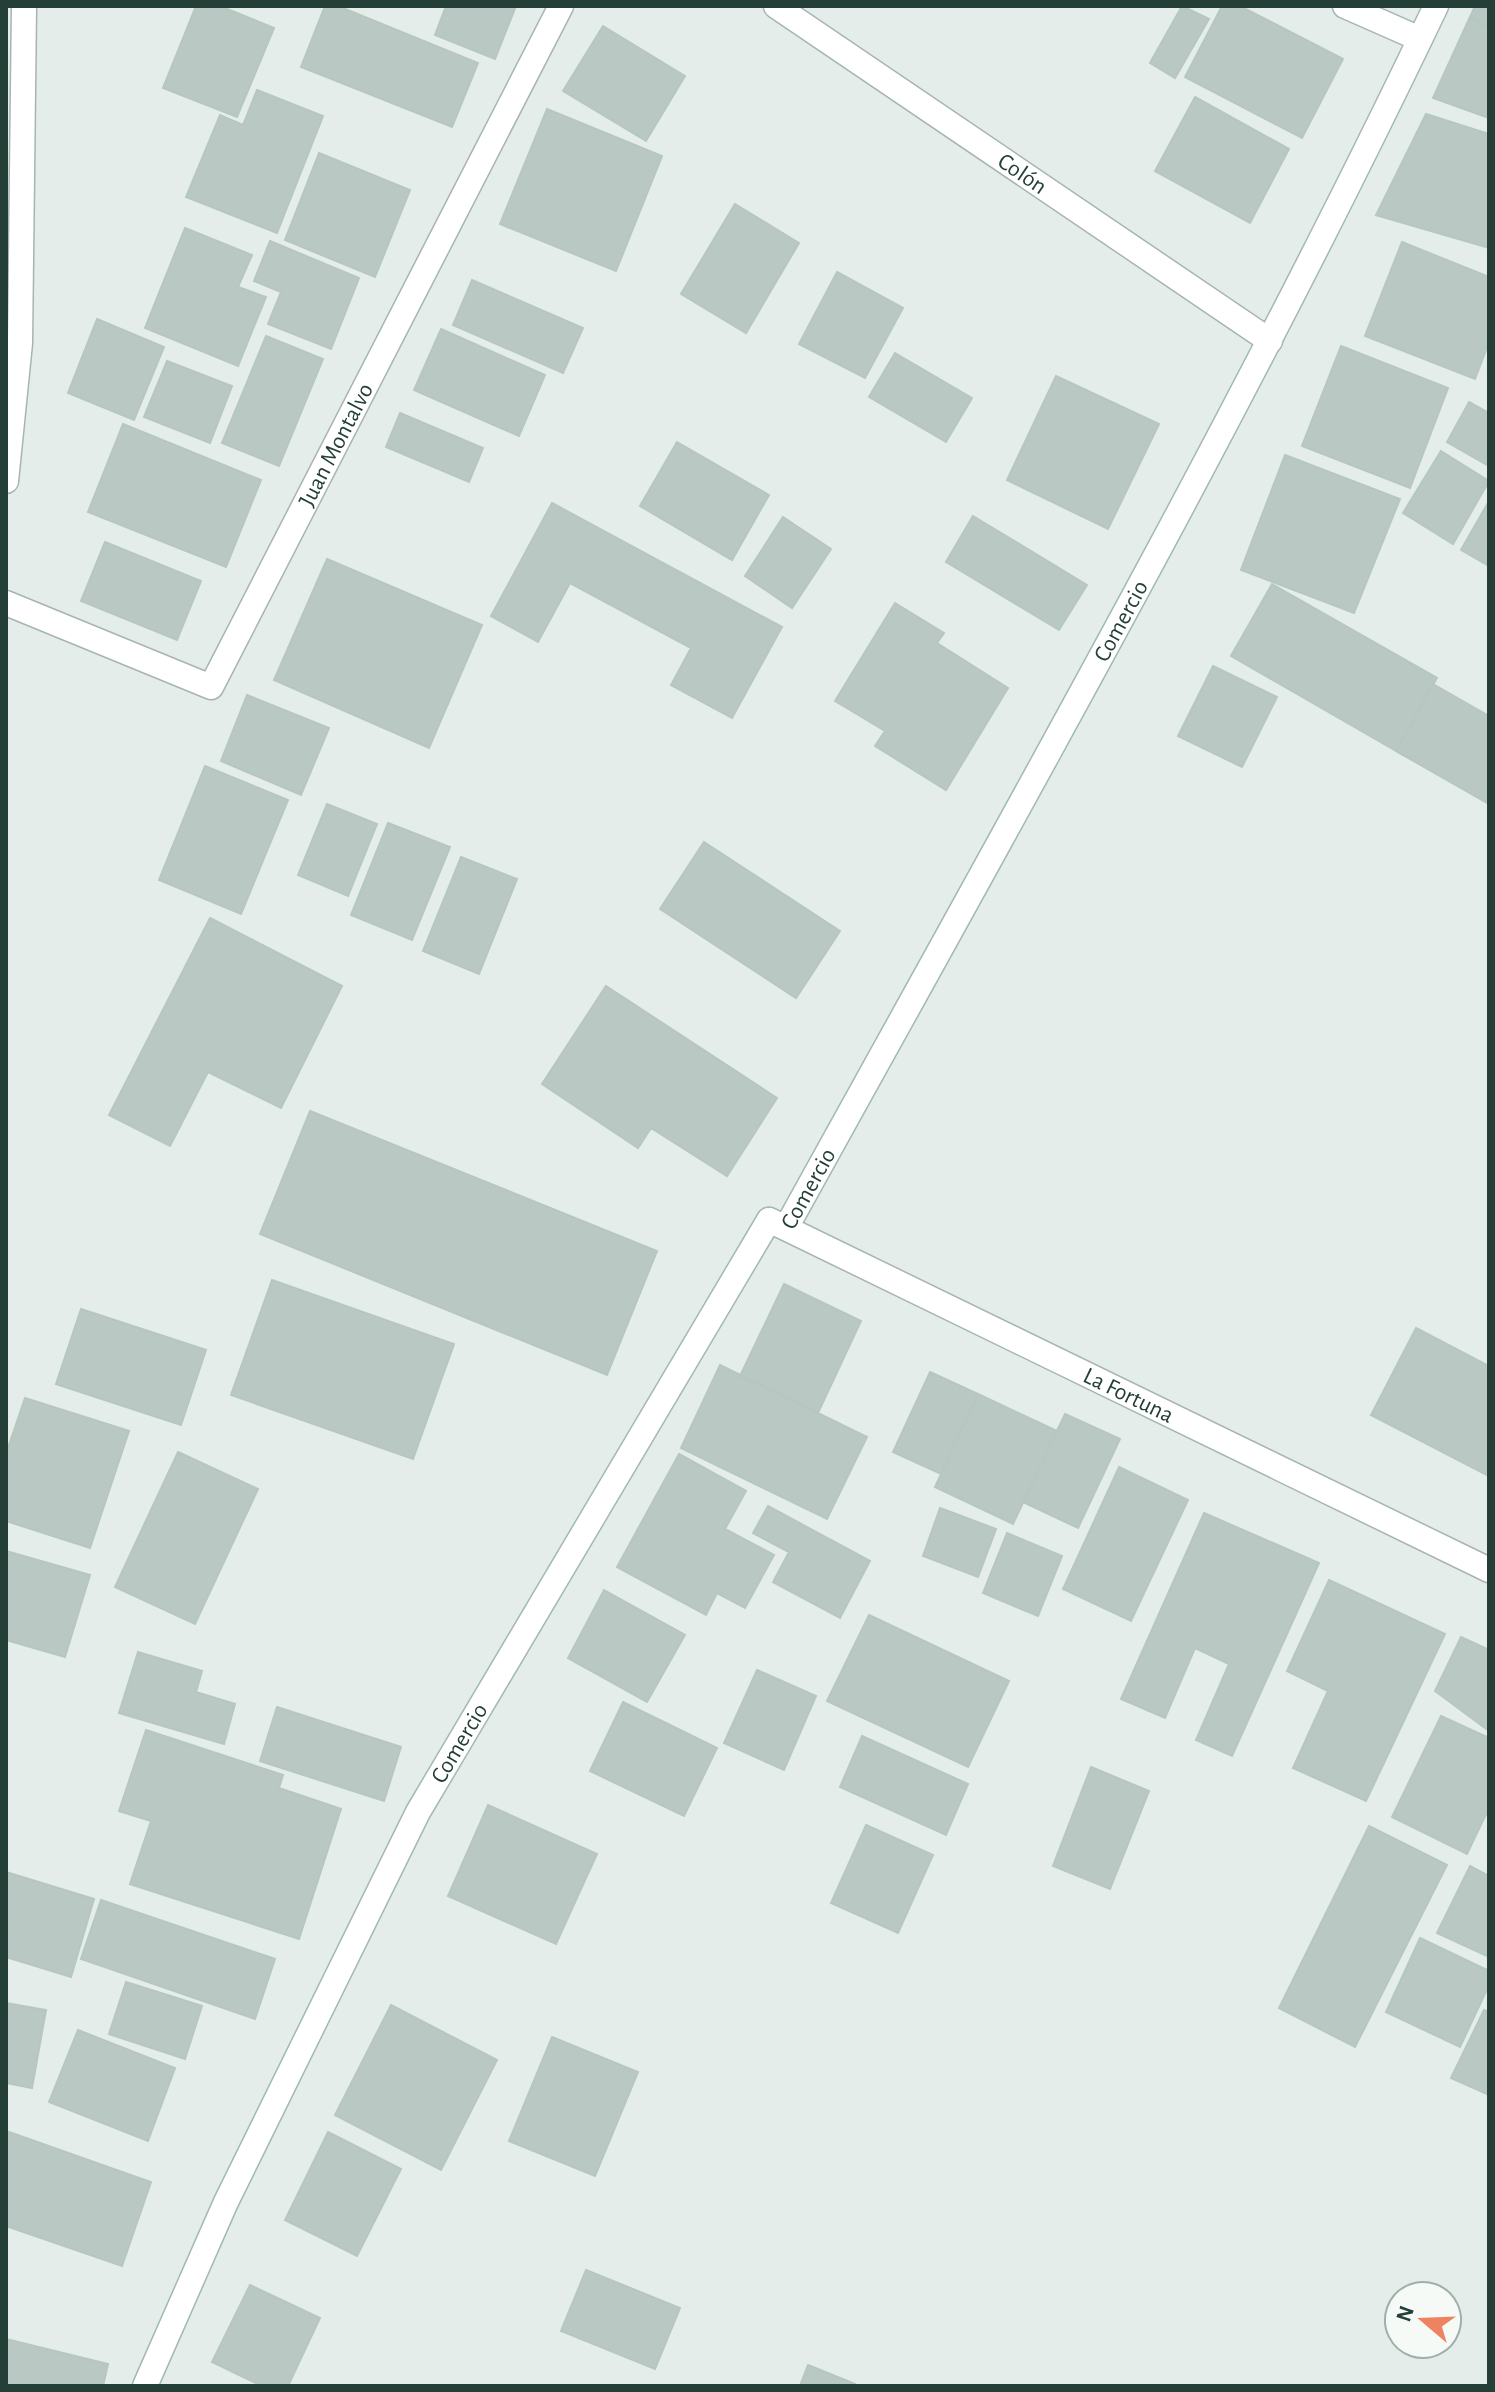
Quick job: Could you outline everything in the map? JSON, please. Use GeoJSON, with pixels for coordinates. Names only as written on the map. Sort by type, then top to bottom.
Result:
{"type":"FeatureCollection","features":[{"type":"Feature","properties":{"kind":"street"},"geometry":{"type":"LineString","coordinates":[[6,481],[20,343],[24,6]]}},
{"type":"Feature","properties":{"kind":"street","name":"Juan Montalvo"},"geometry":{"type":"LineString","coordinates":[[6,603],[211,687],[561,6]]}},
{"type":"Feature","properties":{"kind":"street","name":"Colón"},"geometry":{"type":"LineString","coordinates":[[776,6],[1270,341]]}},
{"type":"Feature","properties":{"kind":"street"},"geometry":{"type":"LineString","coordinates":[[1345,6],[1420,39]]}},
{"type":"Feature","properties":{"kind":"street","name":"Comercio"},"geometry":{"type":"LineString","coordinates":[[145,2386],[226,2202],[418,1812],[778,1224],[1139,589],[1270,341],[1436,6]]}},
{"type":"Feature","properties":{"kind":"street","name":"La Fortuna"},"geometry":{"type":"LineString","coordinates":[[778,1224],[1489,1570]]}},
{"type":"Feature","properties":{"kind":"building"},"geometry":{"type":"Polygon","coordinates":[[[196,6],[220,6],[274,28],[237,117],[163,88],[196,6]]]}},
{"type":"Feature","properties":{"kind":"building"},"geometry":{"type":"Polygon","coordinates":[[[325,6],[338,6],[478,63],[452,127],[301,67],[325,6]]]}},
{"type":"Feature","properties":{"kind":"building"},"geometry":{"type":"Polygon","coordinates":[[[446,6],[516,6],[495,59],[435,35],[446,6]]]}},
{"type":"Feature","properties":{"kind":"building"},"geometry":{"type":"Polygon","coordinates":[[[1182,6],[1209,19],[1175,78],[1150,63],[1182,6]]]}},
{"type":"Feature","properties":{"kind":"building"},"geometry":{"type":"Polygon","coordinates":[[[1222,6],[1240,6],[1343,59],[1302,138],[1185,77],[1222,6]]]}},
{"type":"Feature","properties":{"kind":"building"},"geometry":{"type":"Polygon","coordinates":[[[1475,6],[1489,6],[1489,27],[1470,17],[1475,6]]]}},
{"type":"Feature","properties":{"kind":"building"},"geometry":{"type":"Polygon","coordinates":[[[1470,17],[1489,27],[1489,118],[1433,98],[1470,17]]]}},
{"type":"Feature","properties":{"kind":"building"},"geometry":{"type":"Polygon","coordinates":[[[603,26],[685,76],[646,141],[563,91],[603,26]]]}},
{"type":"Feature","properties":{"kind":"building"},"geometry":{"type":"Polygon","coordinates":[[[257,90],[323,116],[277,233],[186,197],[220,115],[243,125],[257,90]]]}},
{"type":"Feature","properties":{"kind":"building"},"geometry":{"type":"Polygon","coordinates":[[[1195,97],[1289,149],[1250,223],[1155,171],[1195,97]]]}},
{"type":"Feature","properties":{"kind":"building"},"geometry":{"type":"Polygon","coordinates":[[[547,109],[662,156],[616,271],[500,224],[547,109]]]}},
{"type":"Feature","properties":{"kind":"building"},"geometry":{"type":"Polygon","coordinates":[[[1426,114],[1489,134],[1489,248],[1376,215],[1426,114]]]}},
{"type":"Feature","properties":{"kind":"building"},"geometry":{"type":"Polygon","coordinates":[[[319,153],[410,190],[375,277],[285,240],[319,153]]]}},
{"type":"Feature","properties":{"kind":"building"},"geometry":{"type":"Polygon","coordinates":[[[735,204],[799,243],[746,333],[681,294],[735,204]]]}},
{"type":"Feature","properties":{"kind":"building"},"geometry":{"type":"Polygon","coordinates":[[[185,228],[252,255],[238,287],[266,297],[238,366],[145,328],[185,228]]]}},
{"type":"Feature","properties":{"kind":"building"},"geometry":{"type":"Polygon","coordinates":[[[270,241],[359,278],[331,349],[268,324],[281,292],[254,281],[270,241]]]}},
{"type":"Feature","properties":{"kind":"building"},"geometry":{"type":"Polygon","coordinates":[[[1402,242],[1489,277],[1489,342],[1475,379],[1365,336],[1402,242]]]}},
{"type":"Feature","properties":{"kind":"building"},"geometry":{"type":"Polygon","coordinates":[[[837,272],[903,308],[865,378],[799,344],[837,272]]]}},
{"type":"Feature","properties":{"kind":"building"},"geometry":{"type":"Polygon","coordinates":[[[472,280],[583,328],[563,373],[453,325],[472,280]]]}},
{"type":"Feature","properties":{"kind":"building"},"geometry":{"type":"Polygon","coordinates":[[[97,319],[164,347],[134,420],[68,393],[97,319]]]}},
{"type":"Feature","properties":{"kind":"building"},"geometry":{"type":"Polygon","coordinates":[[[441,329],[545,375],[519,436],[414,390],[441,329]]]}},
{"type":"Feature","properties":{"kind":"building"},"geometry":{"type":"Polygon","coordinates":[[[266,336],[323,359],[279,466],[222,443],[266,336]]]}},
{"type":"Feature","properties":{"kind":"building"},"geometry":{"type":"Polygon","coordinates":[[[1341,346],[1448,388],[1410,488],[1302,446],[1341,346]]]}},
{"type":"Feature","properties":{"kind":"building"},"geometry":{"type":"Polygon","coordinates":[[[895,353],[972,398],[946,442],[869,397],[895,353]]]}},
{"type":"Feature","properties":{"kind":"building"},"geometry":{"type":"Polygon","coordinates":[[[167,361],[232,386],[210,443],[144,417],[167,361]]]}},
{"type":"Feature","properties":{"kind":"building"},"geometry":{"type":"Polygon","coordinates":[[[1056,376],[1159,424],[1108,529],[1007,480],[1056,376]]]}},
{"type":"Feature","properties":{"kind":"building"},"geometry":{"type":"Polygon","coordinates":[[[1469,402],[1489,413],[1489,466],[1447,442],[1469,402]]]}},
{"type":"Feature","properties":{"kind":"building"},"geometry":{"type":"Polygon","coordinates":[[[400,413],[483,448],[469,482],[386,447],[400,413]]]}},
{"type":"Feature","properties":{"kind":"building"},"geometry":{"type":"Polygon","coordinates":[[[123,424],[261,480],[226,567],[88,512],[123,424]]]}},
{"type":"Feature","properties":{"kind":"building"},"geometry":{"type":"Polygon","coordinates":[[[677,442],[769,495],[732,560],[640,506],[677,442]]]}},
{"type":"Feature","properties":{"kind":"building"},"geometry":{"type":"Polygon","coordinates":[[[1441,451],[1489,481],[1453,544],[1403,513],[1441,451]]]}},
{"type":"Feature","properties":{"kind":"building"},"geometry":{"type":"Polygon","coordinates":[[[1285,455],[1400,499],[1354,613],[1241,570],[1285,455]]]}},
{"type":"Feature","properties":{"kind":"building"},"geometry":{"type":"Polygon","coordinates":[[[1489,501],[1489,566],[1461,550],[1489,501]]]}},
{"type":"Feature","properties":{"kind":"building"},"geometry":{"type":"Polygon","coordinates":[[[552,503],[782,627],[732,718],[671,685],[691,648],[570,583],[538,642],[491,616],[552,503]]]}},
{"type":"Feature","properties":{"kind":"building"},"geometry":{"type":"Polygon","coordinates":[[[973,516],[1087,585],[1059,630],[946,562],[973,516]]]}},
{"type":"Feature","properties":{"kind":"building"},"geometry":{"type":"Polygon","coordinates":[[[783,517],[831,549],[792,608],[745,576],[783,517]]]}},
{"type":"Feature","properties":{"kind":"building"},"geometry":{"type":"Polygon","coordinates":[[[105,542],[201,581],[177,640],[81,601],[105,542]]]}},
{"type":"Feature","properties":{"kind":"building"},"geometry":{"type":"Polygon","coordinates":[[[327,559],[482,625],[429,748],[274,680],[327,559]]]}},
{"type":"Feature","properties":{"kind":"building"},"geometry":{"type":"Polygon","coordinates":[[[1272,584],[1437,678],[1396,751],[1231,656],[1272,584]]]}},
{"type":"Feature","properties":{"kind":"building"},"geometry":{"type":"Polygon","coordinates":[[[895,603],[944,633],[937,643],[1008,688],[946,790],[875,746],[885,731],[835,701],[895,603]]]}},
{"type":"Feature","properties":{"kind":"building"},"geometry":{"type":"Polygon","coordinates":[[[1213,666],[1277,697],[1242,767],[1178,736],[1213,666]]]}},
{"type":"Feature","properties":{"kind":"building"},"geometry":{"type":"Polygon","coordinates":[[[1433,684],[1489,716],[1489,804],[1396,751],[1433,684]]]}},
{"type":"Feature","properties":{"kind":"building"},"geometry":{"type":"Polygon","coordinates":[[[247,695],[329,728],[301,795],[221,761],[247,695]]]}},
{"type":"Feature","properties":{"kind":"building"},"geometry":{"type":"Polygon","coordinates":[[[205,766],[288,800],[241,914],[159,880],[205,766]]]}},
{"type":"Feature","properties":{"kind":"building"},"geometry":{"type":"Polygon","coordinates":[[[327,804],[377,824],[348,896],[298,875],[327,804]]]}},
{"type":"Feature","properties":{"kind":"building"},"geometry":{"type":"Polygon","coordinates":[[[388,823],[450,847],[412,940],[351,915],[388,823]]]}},
{"type":"Feature","properties":{"kind":"building"},"geometry":{"type":"Polygon","coordinates":[[[704,842],[840,931],[796,998],[660,909],[704,842]]]}},
{"type":"Feature","properties":{"kind":"building"},"geometry":{"type":"Polygon","coordinates":[[[461,857],[517,879],[479,974],[423,951],[461,857]]]}},
{"type":"Feature","properties":{"kind":"building"},"geometry":{"type":"Polygon","coordinates":[[[210,918],[342,986],[281,1108],[208,1072],[170,1146],[109,1115],[210,918]]]}},
{"type":"Feature","properties":{"kind":"building"},"geometry":{"type":"Polygon","coordinates":[[[606,986],[777,1098],[727,1176],[651,1128],[638,1148],[542,1084],[606,986]]]}},
{"type":"Feature","properties":{"kind":"building"},"geometry":{"type":"Polygon","coordinates":[[[310,1111],[657,1251],[607,1375],[260,1234],[310,1111]]]}},
{"type":"Feature","properties":{"kind":"building"},"geometry":{"type":"Polygon","coordinates":[[[272,1280],[454,1344],[413,1459],[231,1395],[272,1280]]]}},
{"type":"Feature","properties":{"kind":"building"},"geometry":{"type":"Polygon","coordinates":[[[784,1284],[861,1321],[818,1413],[740,1376],[784,1284]]]}},
{"type":"Feature","properties":{"kind":"building"},"geometry":{"type":"Polygon","coordinates":[[[81,1309],[206,1350],[181,1425],[56,1384],[81,1309]]]}},
{"type":"Feature","properties":{"kind":"building"},"geometry":{"type":"Polygon","coordinates":[[[1416,1328],[1489,1366],[1489,1476],[1371,1415],[1416,1328]]]}},
{"type":"Feature","properties":{"kind":"building"},"geometry":{"type":"Polygon","coordinates":[[[720,1365],[867,1437],[827,1519],[681,1448],[720,1365]]]}},
{"type":"Feature","properties":{"kind":"building"},"geometry":{"type":"Polygon","coordinates":[[[930,1372],[978,1394],[941,1474],[893,1452],[930,1372]]]}},
{"type":"Feature","properties":{"kind":"building"},"geometry":{"type":"Polygon","coordinates":[[[978,1394],[1057,1431],[1013,1524],[935,1487],[978,1394]]]}},
{"type":"Feature","properties":{"kind":"building"},"geometry":{"type":"Polygon","coordinates":[[[25,1398],[129,1431],[90,1548],[6,1521],[6,1454],[25,1398]]]}},
{"type":"Feature","properties":{"kind":"building"},"geometry":{"type":"Polygon","coordinates":[[[1065,1414],[1120,1439],[1078,1528],[1023,1502],[1065,1414]]]}},
{"type":"Feature","properties":{"kind":"building"},"geometry":{"type":"Polygon","coordinates":[[[178,1452],[258,1489],[195,1624],[115,1587],[178,1452]]]}},
{"type":"Feature","properties":{"kind":"building"},"geometry":{"type":"Polygon","coordinates":[[[679,1454],[746,1491],[725,1529],[774,1555],[745,1608],[717,1593],[706,1615],[617,1567],[679,1454]]]}},
{"type":"Feature","properties":{"kind":"building"},"geometry":{"type":"Polygon","coordinates":[[[1119,1467],[1188,1500],[1131,1621],[1063,1589],[1119,1467]]]}},
{"type":"Feature","properties":{"kind":"building"},"geometry":{"type":"Polygon","coordinates":[[[768,1506],[870,1561],[840,1618],[773,1582],[789,1552],[753,1533],[768,1506]]]}},
{"type":"Feature","properties":{"kind":"building"},"geometry":{"type":"Polygon","coordinates":[[[940,1508],[996,1529],[978,1577],[923,1556],[940,1508]]]}},
{"type":"Feature","properties":{"kind":"building"},"geometry":{"type":"Polygon","coordinates":[[[1204,1513],[1319,1563],[1232,1756],[1196,1740],[1229,1664],[1195,1648],[1165,1718],[1121,1699],[1204,1513]]]}},
{"type":"Feature","properties":{"kind":"building"},"geometry":{"type":"Polygon","coordinates":[[[1007,1533],[1062,1556],[1038,1616],[983,1593],[1007,1533]]]}},
{"type":"Feature","properties":{"kind":"building"},"geometry":{"type":"Polygon","coordinates":[[[6,1551],[90,1575],[65,1657],[6,1640],[6,1551]]]}},
{"type":"Feature","properties":{"kind":"building"},"geometry":{"type":"Polygon","coordinates":[[[1329,1580],[1445,1634],[1366,1801],[1293,1768],[1328,1691],[1287,1671],[1329,1580]]]}},
{"type":"Feature","properties":{"kind":"building"},"geometry":{"type":"Polygon","coordinates":[[[604,1590],[685,1635],[647,1702],[568,1658],[604,1590]]]}},
{"type":"Feature","properties":{"kind":"building"},"geometry":{"type":"Polygon","coordinates":[[[869,1615],[1009,1681],[968,1767],[827,1701],[869,1615]]]}},
{"type":"Feature","properties":{"kind":"building"},"geometry":{"type":"Polygon","coordinates":[[[1461,1637],[1489,1650],[1489,1731],[1435,1691],[1461,1637]]]}},
{"type":"Feature","properties":{"kind":"building"},"geometry":{"type":"Polygon","coordinates":[[[138,1652],[202,1671],[196,1692],[235,1704],[224,1744],[119,1713],[138,1652]]]}},
{"type":"Feature","properties":{"kind":"building"},"geometry":{"type":"Polygon","coordinates":[[[757,1670],[816,1696],[784,1770],[724,1743],[757,1670]]]}},
{"type":"Feature","properties":{"kind":"building"},"geometry":{"type":"Polygon","coordinates":[[[623,1702],[717,1748],[684,1816],[590,1771],[623,1702]]]}},
{"type":"Feature","properties":{"kind":"building"},"geometry":{"type":"Polygon","coordinates":[[[277,1707],[401,1747],[384,1801],[260,1761],[277,1707]]]}},
{"type":"Feature","properties":{"kind":"building"},"geometry":{"type":"Polygon","coordinates":[[[1441,1716],[1489,1738],[1489,1808],[1467,1854],[1392,1817],[1441,1716]]]}},
{"type":"Feature","properties":{"kind":"building"},"geometry":{"type":"Polygon","coordinates":[[[146,1730],[283,1775],[279,1788],[341,1809],[299,1939],[130,1884],[151,1821],[119,1811],[146,1730]]]}},
{"type":"Feature","properties":{"kind":"building"},"geometry":{"type":"Polygon","coordinates":[[[862,1736],[968,1784],[946,1835],[840,1787],[862,1736]]]}},
{"type":"Feature","properties":{"kind":"building"},"geometry":{"type":"Polygon","coordinates":[[[1091,1767],[1149,1791],[1110,1889],[1053,1866],[1091,1767]]]}},
{"type":"Feature","properties":{"kind":"building"},"geometry":{"type":"Polygon","coordinates":[[[488,1805],[597,1854],[556,1944],[448,1896],[488,1805]]]}},
{"type":"Feature","properties":{"kind":"building"},"geometry":{"type":"Polygon","coordinates":[[[866,1825],[933,1855],[898,1933],[831,1903],[866,1825]]]}},
{"type":"Feature","properties":{"kind":"building"},"geometry":{"type":"Polygon","coordinates":[[[1369,1826],[1447,1865],[1355,2047],[1279,2008],[1369,1826]]]}},
{"type":"Feature","properties":{"kind":"building"},"geometry":{"type":"Polygon","coordinates":[[[1470,1866],[1489,1876],[1489,1957],[1437,1933],[1470,1866]]]}},
{"type":"Feature","properties":{"kind":"building"},"geometry":{"type":"Polygon","coordinates":[[[6,1872],[94,1899],[71,1977],[6,1957],[6,1872]]]}},
{"type":"Feature","properties":{"kind":"building"},"geometry":{"type":"Polygon","coordinates":[[[101,1900],[275,1959],[255,2019],[81,1959],[101,1900]]]}},
{"type":"Feature","properties":{"kind":"building"},"geometry":{"type":"Polygon","coordinates":[[[1420,1938],[1489,1971],[1489,1985],[1460,2047],[1386,2012],[1420,1938]]]}},
{"type":"Feature","properties":{"kind":"building"},"geometry":{"type":"Polygon","coordinates":[[[126,1982],[202,2006],[185,2059],[109,2034],[126,1982]]]}},
{"type":"Feature","properties":{"kind":"building"},"geometry":{"type":"Polygon","coordinates":[[[6,2003],[46,2010],[32,2088],[6,2083],[6,2003]]]}},
{"type":"Feature","properties":{"kind":"building"},"geometry":{"type":"Polygon","coordinates":[[[391,2005],[497,2060],[441,2170],[335,2115],[391,2005]]]}},
{"type":"Feature","properties":{"kind":"building"},"geometry":{"type":"Polygon","coordinates":[[[1484,2010],[1489,2012],[1489,2095],[1451,2078],[1484,2010]]]}},
{"type":"Feature","properties":{"kind":"building"},"geometry":{"type":"Polygon","coordinates":[[[78,2030],[175,2068],[148,2141],[49,2102],[78,2030]]]}},
{"type":"Feature","properties":{"kind":"building"},"geometry":{"type":"Polygon","coordinates":[[[552,2037],[638,2072],[595,2176],[509,2141],[552,2037]]]}},
{"type":"Feature","properties":{"kind":"building"},"geometry":{"type":"Polygon","coordinates":[[[9,2132],[151,2182],[122,2266],[6,2226],[6,2139],[9,2132]]]}},
{"type":"Feature","properties":{"kind":"building"},"geometry":{"type":"Polygon","coordinates":[[[328,2132],[401,2169],[357,2256],[285,2220],[328,2132]]]}},
{"type":"Feature","properties":{"kind":"building"},"geometry":{"type":"Polygon","coordinates":[[[586,2270],[680,2308],[655,2369],[561,2331],[586,2270]]]}},
{"type":"Feature","properties":{"kind":"building"},"geometry":{"type":"Polygon","coordinates":[[[250,2285],[320,2318],[288,2386],[262,2386],[212,2362],[250,2285]]]}},
{"type":"Feature","properties":{"kind":"building"},"geometry":{"type":"Polygon","coordinates":[[[6,2339],[108,2364],[103,2386],[6,2386],[6,2339]]]}},
{"type":"Feature","properties":{"kind":"building"},"geometry":{"type":"Polygon","coordinates":[[[808,2365],[855,2384],[855,2386],[800,2386],[808,2365]]]}}]}
